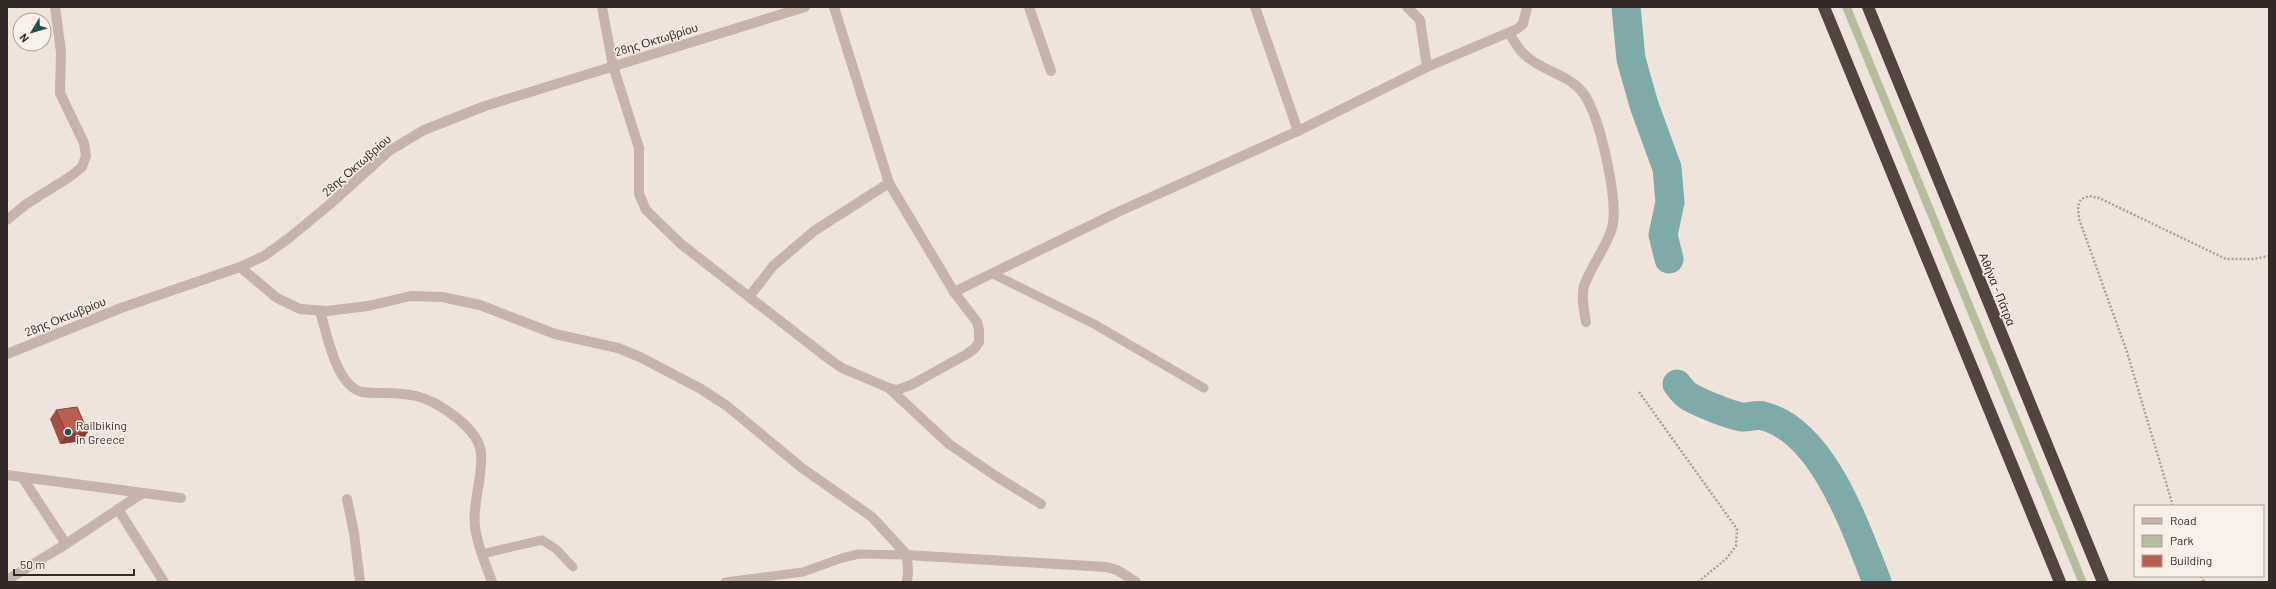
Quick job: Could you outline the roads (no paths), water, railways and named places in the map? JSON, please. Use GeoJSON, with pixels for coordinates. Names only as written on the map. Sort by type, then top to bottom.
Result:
{"type":"FeatureCollection","features":[{"type":"Feature","properties":{"kind":"highway"},"geometry":{"type":"LineString","coordinates":[[1824,7],[2060,582]]}},
{"type":"Feature","properties":{"kind":"highway","name":"Αθήνα - Πάτρα"},"geometry":{"type":"LineString","coordinates":[[1868,7],[2103,582]]}},
{"type":"Feature","properties":{"kind":"street"},"geometry":{"type":"LineString","coordinates":[[7,220],[25,205],[71,176],[82,167],[86,156],[84,142],[60,93],[61,52],[55,7]]}},
{"type":"Feature","properties":{"kind":"street"},"geometry":{"type":"LineString","coordinates":[[602,7],[613,66],[639,148],[638,194],[646,210],[681,244],[842,368],[897,390],[931,376],[975,348],[980,336],[977,322],[954,292],[888,183],[834,7]]}},
{"type":"Feature","properties":{"kind":"street","name":"28ης Οκτωβρίου"},"geometry":{"type":"LineString","coordinates":[[7,354],[121,308],[240,267],[264,256],[289,238],[389,150],[424,130],[485,106],[805,7]]}},
{"type":"Feature","properties":{"kind":"street"},"geometry":{"type":"LineString","coordinates":[[1029,7],[1051,71]]}},
{"type":"Feature","properties":{"kind":"street"},"geometry":{"type":"LineString","coordinates":[[1255,7],[1298,131]]}},
{"type":"Feature","properties":{"kind":"street"},"geometry":{"type":"LineString","coordinates":[[1407,7],[1420,20],[1427,67]]}},
{"type":"Feature","properties":{"kind":"street"},"geometry":{"type":"LineString","coordinates":[[954,292],[1118,212],[1298,131],[1427,67],[1509,33],[1523,24],[1527,7]]}},
{"type":"Feature","properties":{"kind":"street"},"geometry":{"type":"LineString","coordinates":[[1509,33],[1526,56],[1569,79],[1580,87],[1592,109],[1598,127],[1606,163],[1614,215],[1612,229],[1584,287],[1586,322]]}},
{"type":"Feature","properties":{"kind":"street"},"geometry":{"type":"LineString","coordinates":[[749,297],[773,266],[808,236],[888,183]]}},
{"type":"Feature","properties":{"kind":"street"},"geometry":{"type":"LineString","coordinates":[[240,267],[277,298],[300,310],[320,311],[368,306],[411,296],[442,297],[480,305],[555,334],[618,348],[640,357],[701,389],[727,406],[802,468],[872,518],[907,555],[907,582]]}},
{"type":"Feature","properties":{"kind":"street"},"geometry":{"type":"LineString","coordinates":[[320,311],[329,342],[342,376],[348,385],[354,390],[362,392],[415,396],[429,400],[467,428],[481,454],[475,527],[482,554],[492,582]]}},
{"type":"Feature","properties":{"kind":"street"},"geometry":{"type":"LineString","coordinates":[[889,388],[949,444],[994,475],[1042,504]]}},
{"type":"Feature","properties":{"kind":"street"},"geometry":{"type":"LineString","coordinates":[[7,475],[141,494],[181,498]]}},
{"type":"Feature","properties":{"kind":"street"},"geometry":{"type":"LineString","coordinates":[[22,477],[66,544]]}},
{"type":"Feature","properties":{"kind":"street"},"geometry":{"type":"LineString","coordinates":[[7,580],[66,544],[141,494]]}},
{"type":"Feature","properties":{"kind":"street"},"geometry":{"type":"LineString","coordinates":[[347,499],[354,533],[360,582]]}},
{"type":"Feature","properties":{"kind":"street"},"geometry":{"type":"LineString","coordinates":[[118,509],[164,582]]}},
{"type":"Feature","properties":{"kind":"street"},"geometry":{"type":"LineString","coordinates":[[907,555],[1106,567],[1117,570],[1136,582]]}},
{"type":"Feature","properties":{"kind":"lane"},"geometry":{"type":"LineString","coordinates":[[993,274],[1094,324],[1204,388]]}},
{"type":"Feature","properties":{"kind":"lane"},"geometry":{"type":"LineString","coordinates":[[482,554],[542,540],[556,549],[573,567]]}},
{"type":"Feature","properties":{"kind":"lane"},"geometry":{"type":"LineString","coordinates":[[725,582],[803,572],[842,558],[859,554],[907,555]]}},
{"type":"Feature","properties":{"kind":"waterway"},"geometry":{"type":"LineString","coordinates":[[1626,7],[1631,59],[1644,105],[1667,168],[1670,202],[1663,235],[1669,259]]}},
{"type":"Feature","properties":{"kind":"waterway"},"geometry":{"type":"LineString","coordinates":[[1677,384],[1688,396],[1699,402],[1736,416],[1763,416],[1785,425],[1804,441],[1820,461],[1835,485],[1859,536],[1877,582]]}},
{"type":"Feature","properties":{"kind":"place","name":"Railbiking in Greece"},"geometry":{"type":"Point","coordinates":[68,432]}}]}
